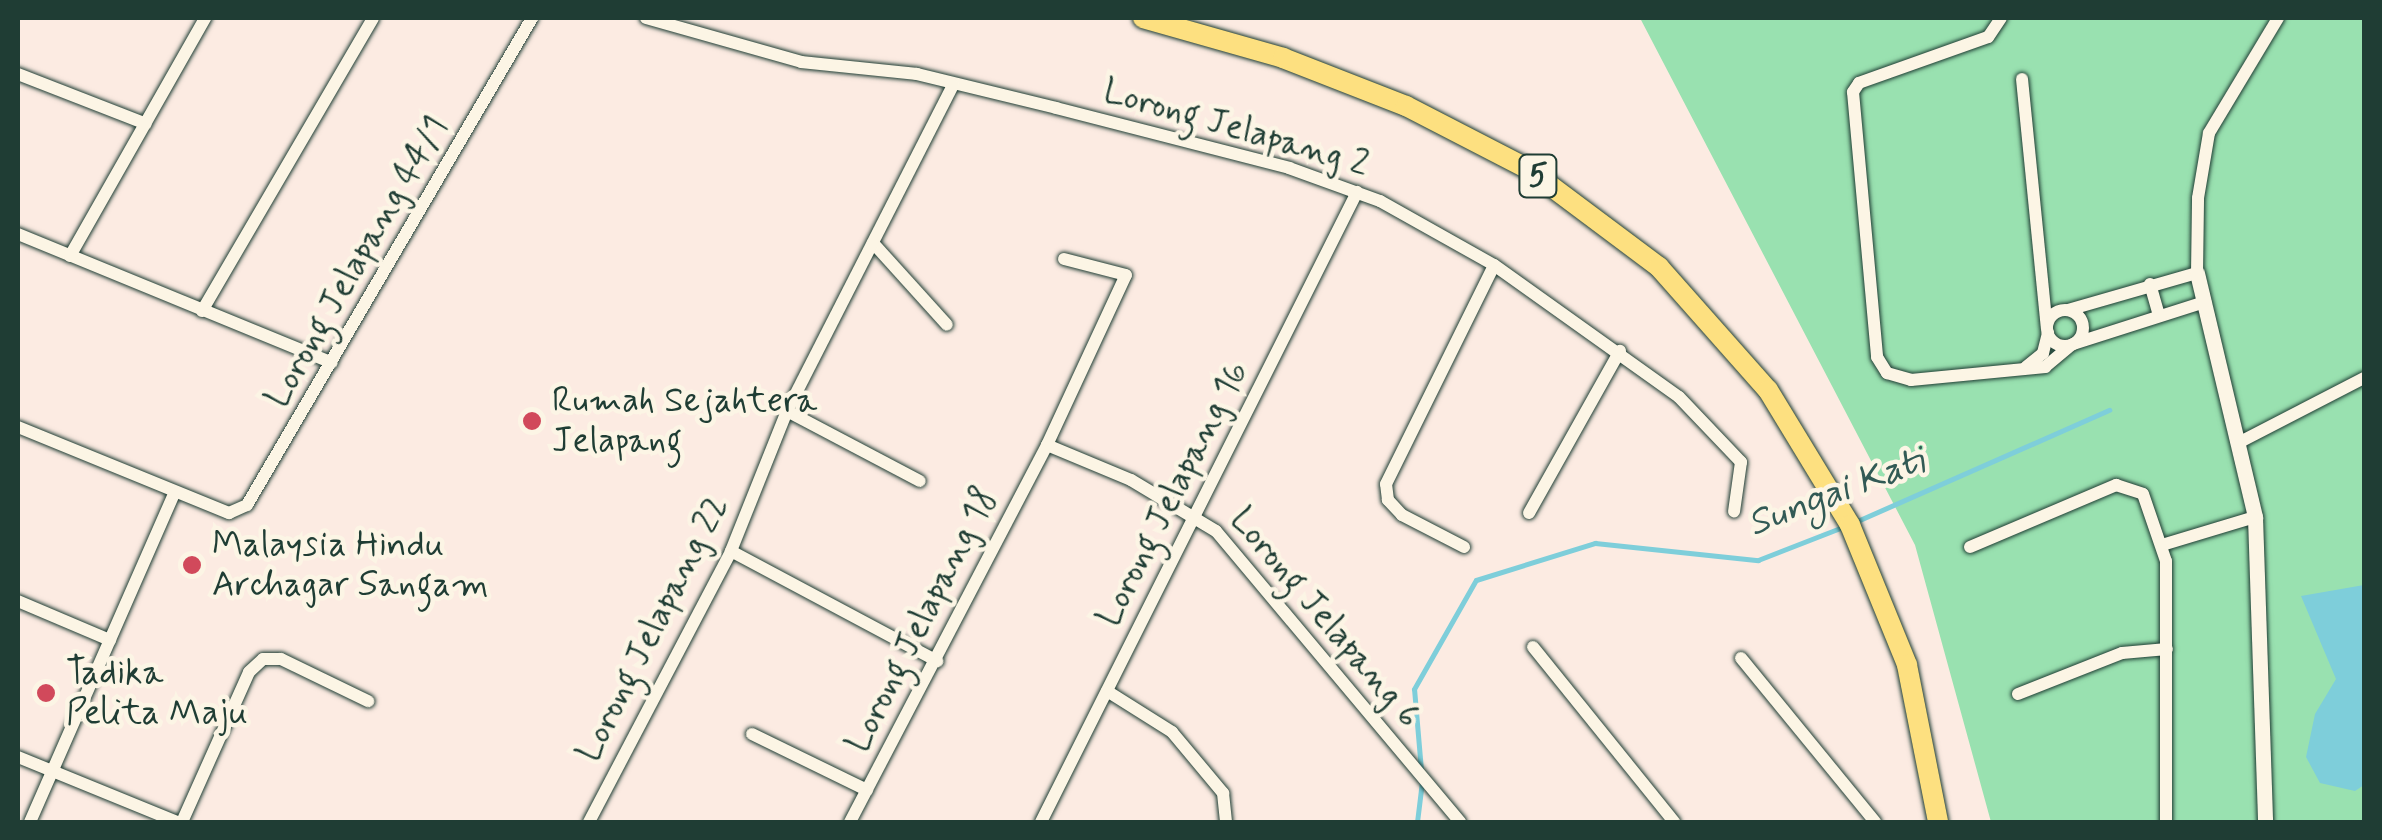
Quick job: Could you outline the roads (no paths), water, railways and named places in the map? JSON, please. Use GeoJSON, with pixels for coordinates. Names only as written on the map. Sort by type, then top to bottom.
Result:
{"type":"FeatureCollection","features":[{"type":"Feature","properties":{"kind":"highway","name":"5"},"geometry":{"type":"LineString","coordinates":[[1142,18],[1214,35],[1365,88],[1462,134],[1576,200],[1658,267],[1729,340],[1828,484],[1870,566],[1920,712],[1938,822]]}},
{"type":"Feature","properties":{"kind":"street"},"geometry":{"type":"LineString","coordinates":[[70,256],[206,18]]}},
{"type":"Feature","properties":{"kind":"street"},"geometry":{"type":"LineString","coordinates":[[202,310],[373,18]]}},
{"type":"Feature","properties":{"kind":"street","name":"Lorong Jelapang 2"},"geometry":{"type":"LineString","coordinates":[[646,18],[800,62],[917,74],[1289,168],[1358,192],[1494,266],[1620,350],[1736,454],[1742,473],[1734,512]]}},
{"type":"Feature","properties":{"kind":"street"},"geometry":{"type":"LineString","coordinates":[[2001,18],[1988,37],[1860,83],[1852,99],[1880,366],[1911,380],[2052,364],[2072,344],[2083,325],[2042,286]]}},
{"type":"Feature","properties":{"kind":"street"},"geometry":{"type":"LineString","coordinates":[[2264,822],[2255,517],[2197,273],[2198,198],[2209,134],[2278,18]]}},
{"type":"Feature","properties":{"kind":"street","name":"Lorong Jelapang 44/1"},"geometry":{"type":"LineString","coordinates":[[174,494],[229,514],[247,505],[528,24]]}},
{"type":"Feature","properties":{"kind":"street"},"geometry":{"type":"LineString","coordinates":[[18,74],[146,124]]}},
{"type":"Feature","properties":{"kind":"street"},"geometry":{"type":"LineString","coordinates":[[2022,79],[2048,330],[2043,352],[2026,367]]}},
{"type":"Feature","properties":{"kind":"street","name":"Lorong Jelapang 22"},"geometry":{"type":"LineString","coordinates":[[589,822],[731,551],[787,410],[952,85]]}},
{"type":"Feature","properties":{"kind":"street","name":"Lorong Jelapang 16"},"geometry":{"type":"LineString","coordinates":[[1041,822],[1358,192]]}},
{"type":"Feature","properties":{"kind":"street"},"geometry":{"type":"LineString","coordinates":[[18,234],[332,364]]}},
{"type":"Feature","properties":{"kind":"street"},"geometry":{"type":"LineString","coordinates":[[873,243],[947,325]]}},
{"type":"Feature","properties":{"kind":"street","name":"Lorong Jelapang 18"},"geometry":{"type":"LineString","coordinates":[[850,822],[1047,445],[1126,275],[1064,259]]}},
{"type":"Feature","properties":{"kind":"street"},"geometry":{"type":"LineString","coordinates":[[1464,547],[1402,516],[1388,500],[1386,484],[1494,266]]}},
{"type":"Feature","properties":{"kind":"street"},"geometry":{"type":"LineString","coordinates":[[2048,330],[2066,310],[2197,273]]}},
{"type":"Feature","properties":{"kind":"street"},"geometry":{"type":"LineString","coordinates":[[2150,284],[2159,316]]}},
{"type":"Feature","properties":{"kind":"street"},"geometry":{"type":"LineString","coordinates":[[2048,330],[2057,344],[2091,344],[2205,302]]}},
{"type":"Feature","properties":{"kind":"street"},"geometry":{"type":"LineString","coordinates":[[1529,512],[1620,350]]}},
{"type":"Feature","properties":{"kind":"street"},"geometry":{"type":"LineString","coordinates":[[2240,442],[2364,378]]}},
{"type":"Feature","properties":{"kind":"street"},"geometry":{"type":"LineString","coordinates":[[787,410],[920,480]]}},
{"type":"Feature","properties":{"kind":"street"},"geometry":{"type":"LineString","coordinates":[[18,426],[174,494],[30,822]]}},
{"type":"Feature","properties":{"kind":"street"},"geometry":{"type":"LineString","coordinates":[[1047,445],[1131,480],[1196,517]]}},
{"type":"Feature","properties":{"kind":"street"},"geometry":{"type":"LineString","coordinates":[[1970,546],[2116,485],[2143,494],[2162,545],[2167,649],[2166,822]]}},
{"type":"Feature","properties":{"kind":"street","name":"Lorong Jelapang 6"},"geometry":{"type":"LineString","coordinates":[[1196,517],[1229,543],[1460,822]]}},
{"type":"Feature","properties":{"kind":"street"},"geometry":{"type":"LineString","coordinates":[[2162,545],[2255,517]]}},
{"type":"Feature","properties":{"kind":"street"},"geometry":{"type":"LineString","coordinates":[[731,551],[936,661]]}},
{"type":"Feature","properties":{"kind":"street"},"geometry":{"type":"LineString","coordinates":[[18,601],[110,640]]}},
{"type":"Feature","properties":{"kind":"street"},"geometry":{"type":"LineString","coordinates":[[1533,647],[1674,822]]}},
{"type":"Feature","properties":{"kind":"street"},"geometry":{"type":"LineString","coordinates":[[2018,694],[2133,650],[2167,649]]}},
{"type":"Feature","properties":{"kind":"street"},"geometry":{"type":"LineString","coordinates":[[1741,658],[1875,822]]}},
{"type":"Feature","properties":{"kind":"street"},"geometry":{"type":"LineString","coordinates":[[18,757],[179,822],[249,672],[263,659],[281,659],[368,701]]}},
{"type":"Feature","properties":{"kind":"street"},"geometry":{"type":"LineString","coordinates":[[1107,691],[1172,732],[1223,792],[1226,822]]}},
{"type":"Feature","properties":{"kind":"street"},"geometry":{"type":"LineString","coordinates":[[752,734],[867,790]]}},
{"type":"Feature","properties":{"kind":"water"},"geometry":{"type":"Polygon","coordinates":[[[2364,585],[2364,785],[2355,791],[2320,783],[2306,757],[2315,714],[2336,679],[2301,596],[2364,585]]]}},
{"type":"Feature","properties":{"kind":"waterway","name":"Sungai Kati"},"geometry":{"type":"LineString","coordinates":[[1855,522],[2109,410]]}},
{"type":"Feature","properties":{"kind":"waterway","name":"Sungai Kati"},"geometry":{"type":"LineString","coordinates":[[1421,770],[1414,689],[1476,580],[1595,543],[1758,560],[1845,526]]}},
{"type":"Feature","properties":{"kind":"waterway","name":"Sungai Kati"},"geometry":{"type":"LineString","coordinates":[[1417,822],[1422,781]]}},
{"type":"Feature","properties":{"kind":"place","name":"Rumah Sejahtera Jelapang"},"geometry":{"type":"Point","coordinates":[532,421]}},
{"type":"Feature","properties":{"kind":"place","name":"Malaysia Hindu Archagar Sangam"},"geometry":{"type":"Point","coordinates":[192,565]}},
{"type":"Feature","properties":{"kind":"place","name":"Tadika Pelita Maju"},"geometry":{"type":"Point","coordinates":[46,693]}}]}
